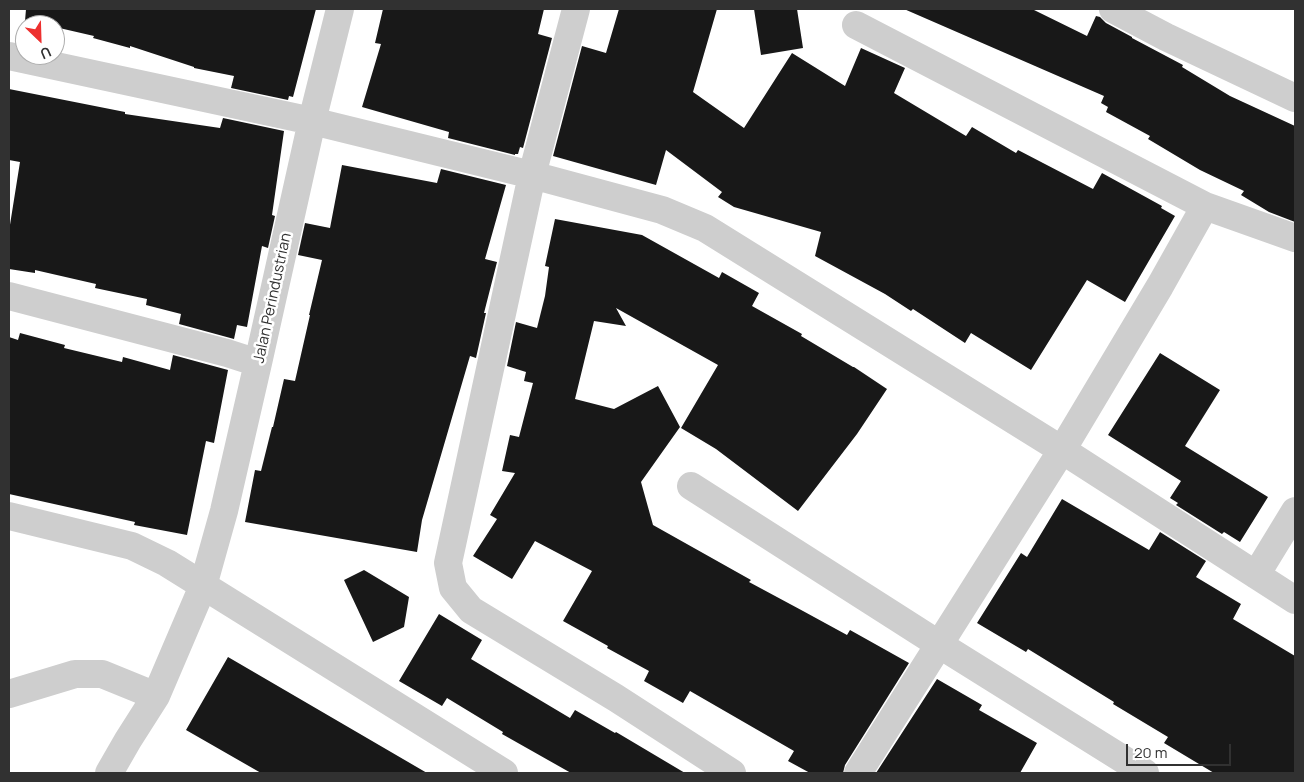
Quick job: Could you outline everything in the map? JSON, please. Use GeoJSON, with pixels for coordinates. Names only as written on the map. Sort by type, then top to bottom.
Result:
{"type":"FeatureCollection","features":[{"type":"Feature","properties":{"kind":"street","name":"Jalan Perindustrian"},"geometry":{"type":"LineString","coordinates":[[109,773],[156,696],[204,586],[224,511],[312,121],[340,9]]}},
{"type":"Feature","properties":{"kind":"street"},"geometry":{"type":"LineString","coordinates":[[576,9],[532,175],[448,563],[452,588],[471,610],[616,698],[732,773]]}},
{"type":"Feature","properties":{"kind":"street"},"geometry":{"type":"LineString","coordinates":[[1113,9],[1166,37],[1295,98]]}},
{"type":"Feature","properties":{"kind":"street"},"geometry":{"type":"LineString","coordinates":[[856,26],[1205,206],[1295,238]]}},
{"type":"Feature","properties":{"kind":"street"},"geometry":{"type":"LineString","coordinates":[[9,56],[312,121],[532,175],[662,210],[704,228],[1062,450],[1295,600]]}},
{"type":"Feature","properties":{"kind":"street"},"geometry":{"type":"LineString","coordinates":[[858,773],[1062,450],[1160,286],[1205,206]]}},
{"type":"Feature","properties":{"kind":"street"},"geometry":{"type":"LineString","coordinates":[[9,296],[218,350],[258,363]]}},
{"type":"Feature","properties":{"kind":"street"},"geometry":{"type":"LineString","coordinates":[[691,486],[1145,773]]}},
{"type":"Feature","properties":{"kind":"street"},"geometry":{"type":"LineString","coordinates":[[1256,575],[1295,511]]}},
{"type":"Feature","properties":{"kind":"street"},"geometry":{"type":"LineString","coordinates":[[9,516],[132,546],[167,563],[504,773]]}},
{"type":"Feature","properties":{"kind":"street"},"geometry":{"type":"LineString","coordinates":[[9,694],[75,674],[102,674],[156,696]]}},
{"type":"Feature","properties":{"kind":"building"},"geometry":{"type":"Polygon","coordinates":[[[26,9],[316,9],[293,97],[289,96],[288,100],[231,88],[234,76],[194,68],[130,46],[130,48],[93,38],[94,36],[65,29],[65,15],[26,15],[26,9]]]}},
{"type":"Feature","properties":{"kind":"building"},"geometry":{"type":"Polygon","coordinates":[[[383,9],[544,9],[538,34],[552,38],[523,148],[520,147],[518,154],[515,155],[448,138],[449,132],[362,107],[381,44],[375,43],[383,9]]]}},
{"type":"Feature","properties":{"kind":"building"},"geometry":{"type":"Polygon","coordinates":[[[619,9],[717,9],[693,92],[744,128],[792,53],[845,86],[861,48],[905,68],[894,93],[966,136],[972,127],[1016,153],[1018,150],[1093,189],[1102,173],[1162,206],[1161,208],[1175,216],[1125,302],[1087,280],[1031,370],[971,333],[965,343],[913,309],[911,311],[885,294],[815,256],[821,232],[734,207],[718,197],[722,192],[666,150],[656,185],[553,156],[582,46],[606,53],[619,9]]]}},
{"type":"Feature","properties":{"kind":"building"},"geometry":{"type":"Polygon","coordinates":[[[754,9],[797,9],[803,48],[761,55],[754,9]]]}},
{"type":"Feature","properties":{"kind":"building"},"geometry":{"type":"Polygon","coordinates":[[[904,9],[1032,9],[1087,36],[1096,16],[1100,17],[1106,23],[1183,65],[1182,67],[1230,96],[1295,126],[1295,222],[1269,212],[1241,195],[1244,191],[1200,170],[1148,139],[1150,136],[1106,112],[1108,107],[1101,103],[1104,96],[904,9]]]}},
{"type":"Feature","properties":{"kind":"building"},"geometry":{"type":"Polygon","coordinates":[[[9,89],[125,112],[125,114],[220,128],[223,118],[284,131],[272,215],[275,216],[268,248],[262,246],[247,327],[237,325],[234,339],[179,324],[181,314],[146,305],[147,299],[95,288],[96,284],[35,270],[35,273],[9,269],[9,231],[20,162],[9,160],[9,89]]]}},
{"type":"Feature","properties":{"kind":"building"},"geometry":{"type":"Polygon","coordinates":[[[342,165],[437,183],[441,169],[506,185],[485,259],[497,262],[484,313],[486,313],[476,358],[470,356],[422,520],[417,552],[245,522],[255,470],[261,471],[284,379],[295,381],[322,260],[298,255],[305,223],[330,228],[342,165]]]}},
{"type":"Feature","properties":{"kind":"building"},"geometry":{"type":"Polygon","coordinates":[[[555,219],[642,235],[719,278],[722,272],[759,293],[752,306],[802,334],[801,336],[887,389],[857,434],[798,511],[716,449],[681,428],[718,365],[616,308],[626,326],[594,321],[575,399],[614,409],[658,386],[680,427],[641,482],[653,525],[751,580],[749,582],[847,635],[850,630],[909,663],[845,765],[843,773],[810,773],[788,761],[794,751],[690,691],[683,703],[644,681],[649,671],[563,621],[592,571],[535,541],[512,579],[473,556],[497,519],[490,515],[515,473],[502,471],[510,435],[519,437],[533,383],[524,381],[526,372],[507,366],[516,322],[537,328],[545,296],[549,267],[545,266],[555,219]]]}},
{"type":"Feature","properties":{"kind":"building"},"geometry":{"type":"Polygon","coordinates":[[[20,333],[65,345],[64,348],[122,362],[123,357],[170,370],[173,355],[228,370],[214,443],[206,441],[187,535],[134,525],[135,522],[9,494],[9,337],[18,340],[20,333]]]}},
{"type":"Feature","properties":{"kind":"building"},"geometry":{"type":"Polygon","coordinates":[[[1160,353],[1220,390],[1185,446],[1268,497],[1240,542],[1224,532],[1222,534],[1176,505],[1178,503],[1170,498],[1181,481],[1108,435],[1160,353]]]}},
{"type":"Feature","properties":{"kind":"building"},"geometry":{"type":"Polygon","coordinates":[[[1062,499],[1149,550],[1160,532],[1206,561],[1196,577],[1241,604],[1233,619],[1295,656],[1295,773],[1214,773],[1164,743],[1168,737],[1113,704],[1114,702],[1028,649],[1026,652],[977,623],[1021,553],[1027,557],[1062,499]]]}},
{"type":"Feature","properties":{"kind":"building"},"geometry":{"type":"Polygon","coordinates":[[[364,570],[409,597],[404,627],[373,642],[344,580],[364,570]]]}},
{"type":"Feature","properties":{"kind":"building"},"geometry":{"type":"Polygon","coordinates":[[[439,614],[482,640],[471,659],[570,718],[575,710],[685,773],[571,773],[502,734],[503,732],[447,698],[442,706],[399,681],[439,614]]]}},
{"type":"Feature","properties":{"kind":"building"},"geometry":{"type":"Polygon","coordinates":[[[228,657],[427,773],[261,773],[186,730],[228,657]]]}},
{"type":"Feature","properties":{"kind":"building"},"geometry":{"type":"Polygon","coordinates":[[[937,679],[982,705],[979,710],[1037,743],[1020,773],[876,773],[937,679]]]}}]}
